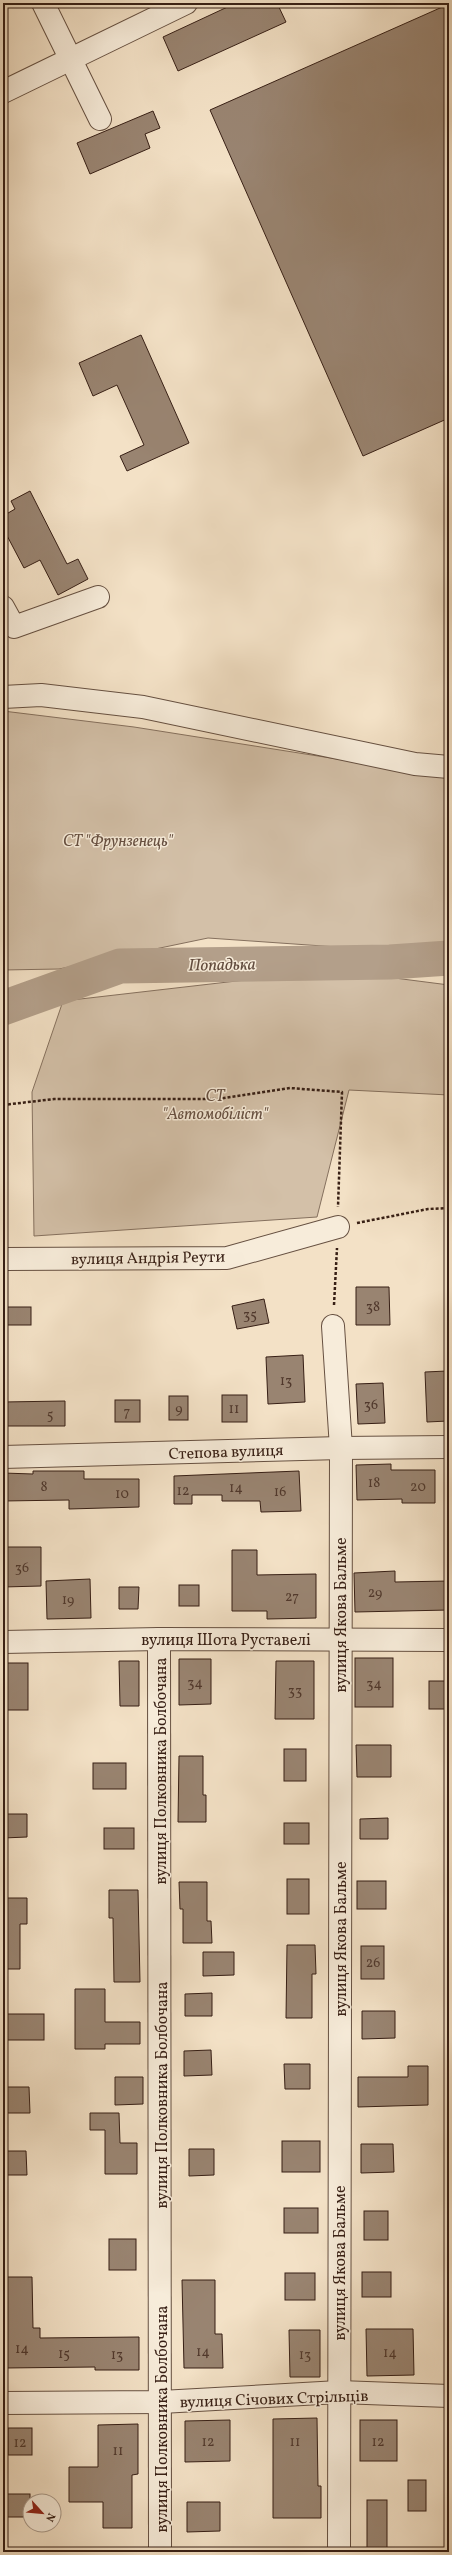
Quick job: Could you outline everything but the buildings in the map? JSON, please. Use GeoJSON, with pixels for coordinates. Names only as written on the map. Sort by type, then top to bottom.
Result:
{"type":"FeatureCollection","features":[{"type":"Feature","properties":{"kind":"street"},"geometry":{"type":"LineString","coordinates":[[43,3],[100,119]]}},
{"type":"Feature","properties":{"kind":"street"},"geometry":{"type":"LineString","coordinates":[[3,92],[186,3]]}},
{"type":"Feature","properties":{"kind":"street"},"geometry":{"type":"LineString","coordinates":[[3,607],[14,628],[98,597]]}},
{"type":"Feature","properties":{"kind":"street"},"geometry":{"type":"LineString","coordinates":[[3,696],[41,694],[143,707],[414,764],[449,767]]}},
{"type":"Feature","properties":{"kind":"street","name":"вулиця Андрія Реути"},"geometry":{"type":"LineString","coordinates":[[3,1259],[226,1258],[338,1227]]}},
{"type":"Feature","properties":{"kind":"street","name":"вулиця Якова Бальме"},"geometry":{"type":"LineString","coordinates":[[333,1326],[341,1448],[339,2552]]}},
{"type":"Feature","properties":{"kind":"street","name":"Степова вулиця"},"geometry":{"type":"LineString","coordinates":[[3,1458],[341,1448],[449,1447]]}},
{"type":"Feature","properties":{"kind":"street","name":"вулиця Шота Руставелі"},"geometry":{"type":"LineString","coordinates":[[3,1642],[340,1638],[449,1640]]}},
{"type":"Feature","properties":{"kind":"street","name":"вулиця Полковника Болбочана"},"geometry":{"type":"LineString","coordinates":[[159,1639],[162,2402],[160,2552]]}},
{"type":"Feature","properties":{"kind":"street","name":"вулиця Січових Стрільців"},"geometry":{"type":"LineString","coordinates":[[3,2403],[162,2402],[339,2392],[449,2396]]}},
{"type":"Feature","properties":{"kind":"path"},"geometry":{"type":"LineString","coordinates":[[3,1104],[54,1099],[218,1099],[290,1088],[342,1092]]}},
{"type":"Feature","properties":{"kind":"path"},"geometry":{"type":"LineString","coordinates":[[338,1227],[428,1209],[449,1208]]}},
{"type":"Feature","properties":{"kind":"green space","name":"СТ \"Фрунзенець\""},"geometry":{"type":"Polygon","coordinates":[[[3,711],[134,727],[375,765],[449,774],[449,951],[409,952],[208,938],[59,969],[3,970],[3,711]]]}},
{"type":"Feature","properties":{"kind":"green space","name":"СТ \"Автомобіліст\""},"geometry":{"type":"Polygon","coordinates":[[[332,970],[449,985],[449,1095],[349,1090],[317,1217],[34,1236],[32,1092],[63,1001],[332,970]]]}},
{"type":"Feature","properties":{"kind":"waterway","name":"Попадька"},"geometry":{"type":"LineString","coordinates":[[3,1008],[120,966],[390,962],[449,958]]}}]}
